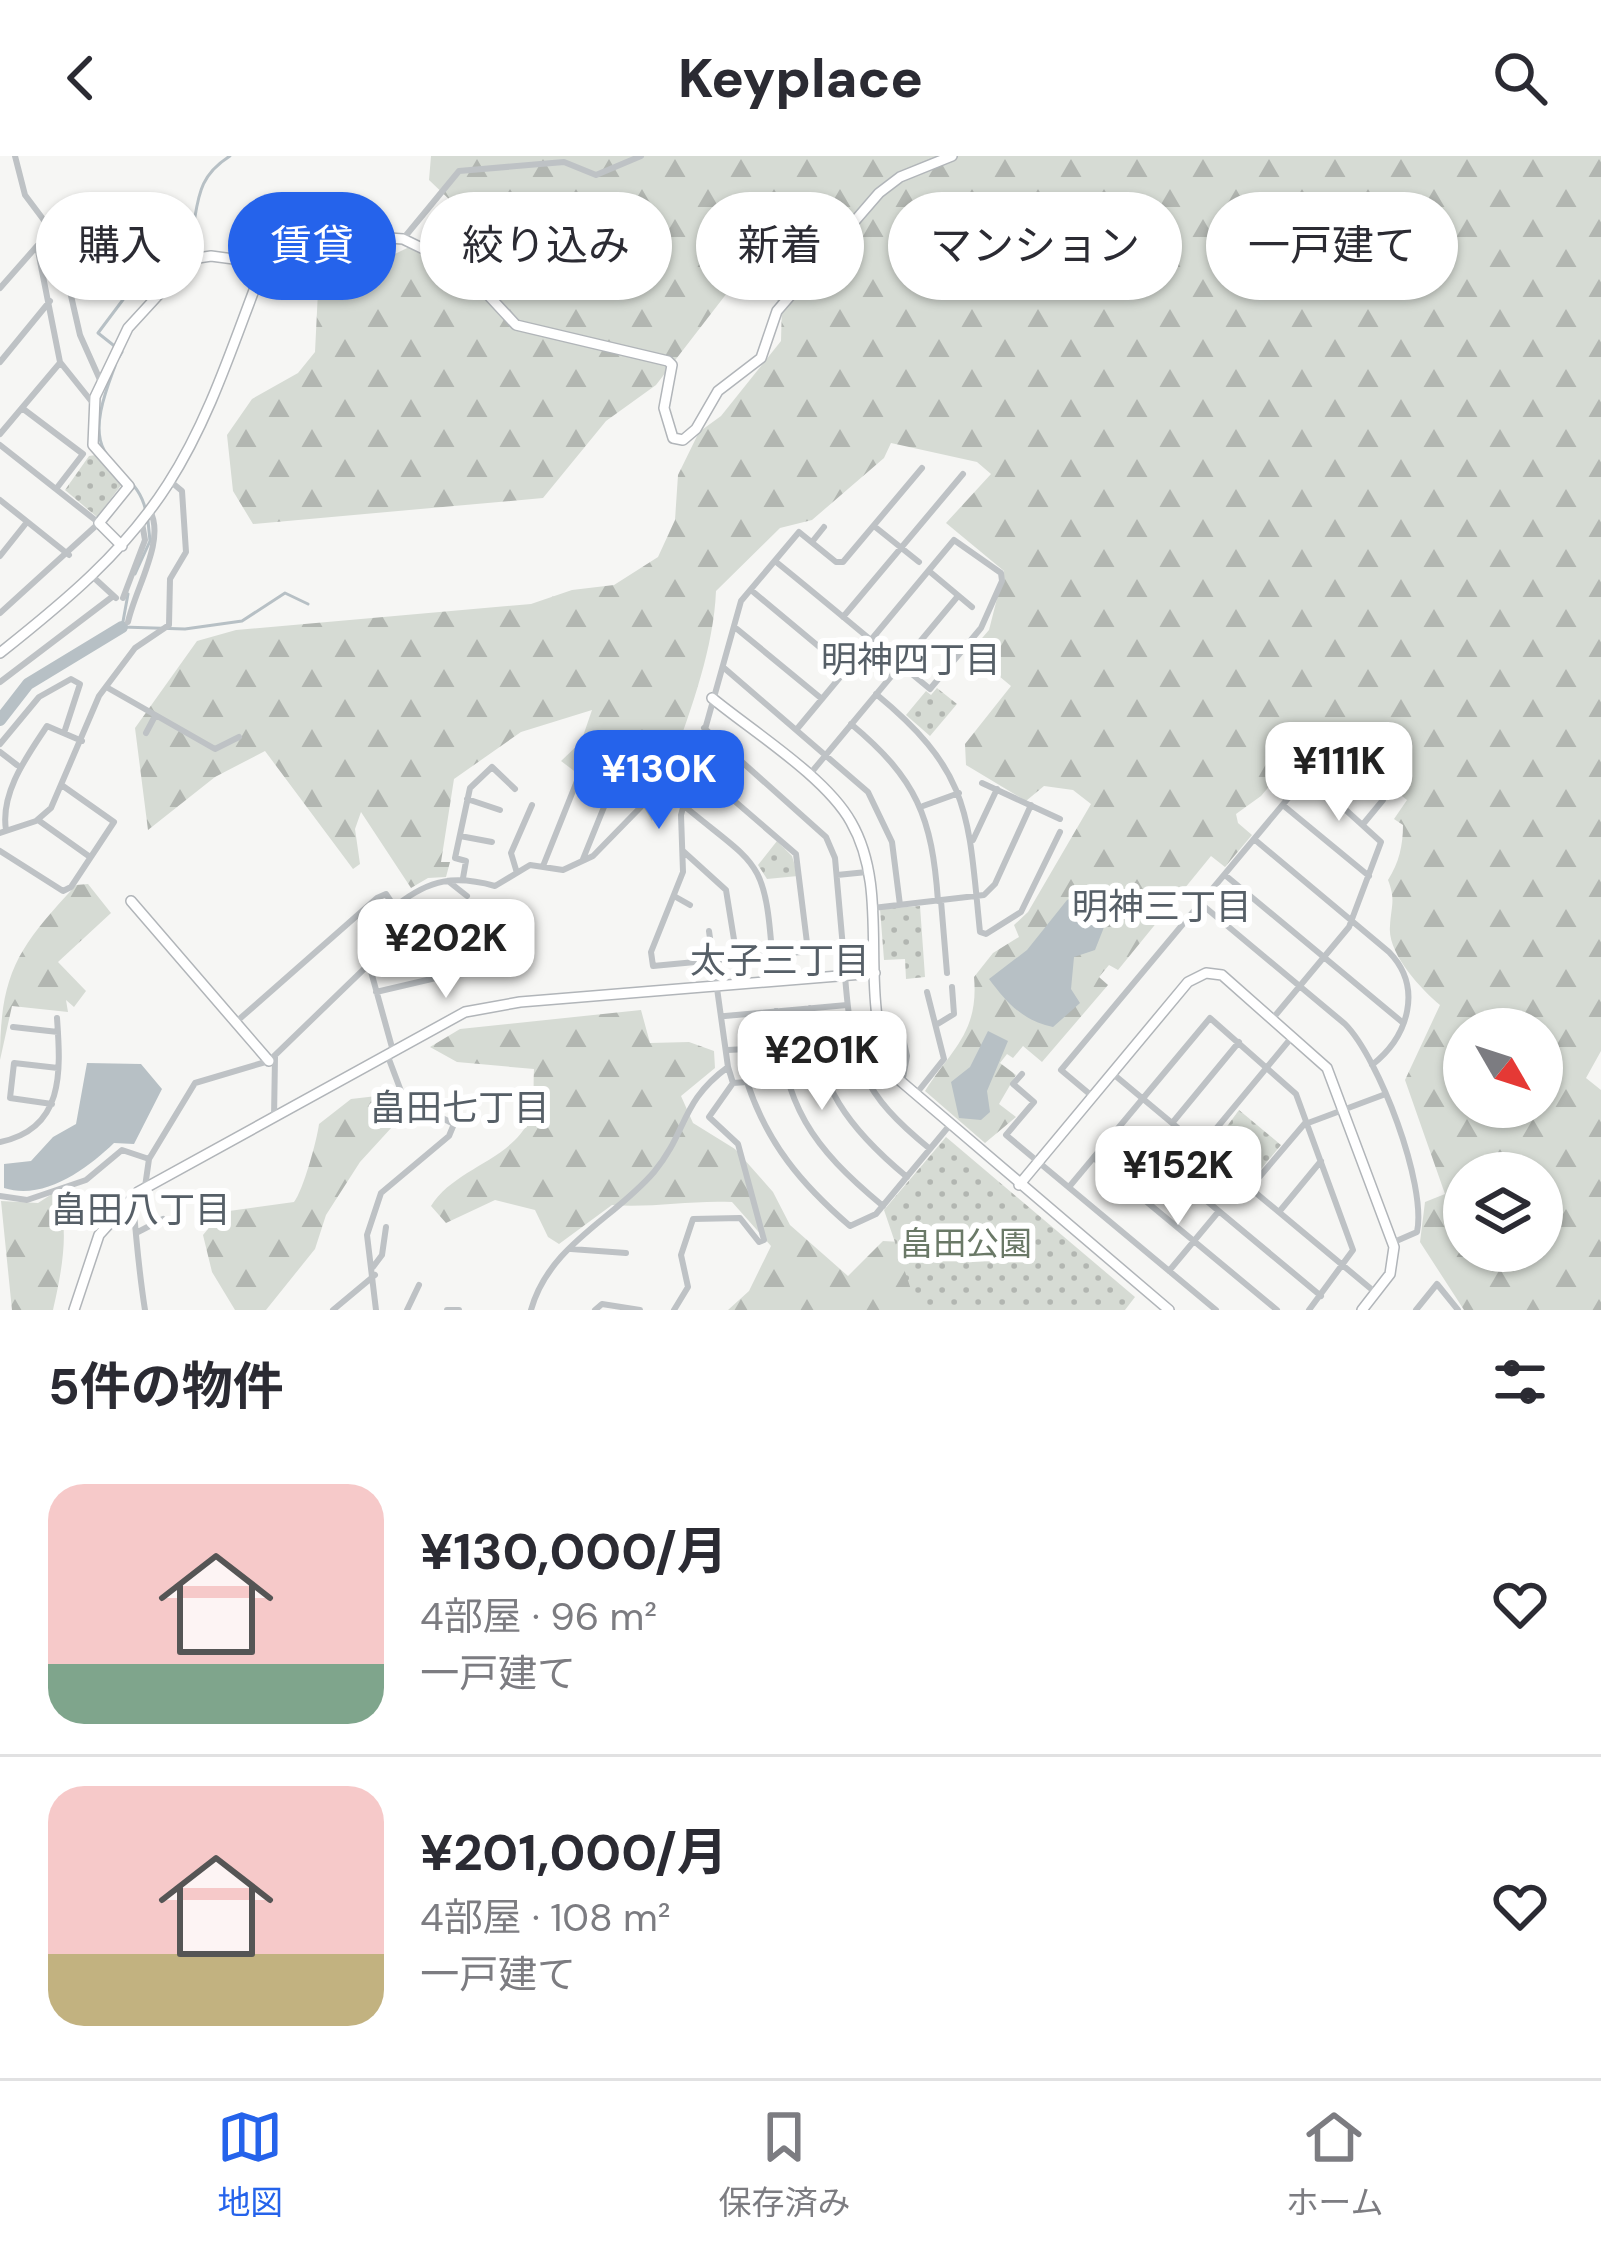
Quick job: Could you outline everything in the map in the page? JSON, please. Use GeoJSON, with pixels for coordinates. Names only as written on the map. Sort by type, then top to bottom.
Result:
{"type":"FeatureCollection","features":[{"type":"Feature","properties":{"kind":"street"},"geometry":{"type":"LineString","coordinates":[[15,156],[25,194],[58,239],[80,335],[101,382]]}},
{"type":"Feature","properties":{"kind":"street"},"geometry":{"type":"LineString","coordinates":[[404,239],[459,171],[564,162],[596,175],[641,156]]}},
{"type":"Feature","properties":{"kind":"street"},"geometry":{"type":"LineString","coordinates":[[396,238],[463,268],[516,325],[668,361],[672,365],[664,418],[673,438],[683,440],[696,429],[718,391],[761,358],[777,311],[879,193],[900,177],[952,156]]}},
{"type":"Feature","properties":{"kind":"street"},"geometry":{"type":"LineString","coordinates":[[0,288],[37,246],[61,362],[94,405]]}},
{"type":"Feature","properties":{"kind":"street"},"geometry":{"type":"LineString","coordinates":[[56,489],[92,445],[94,405],[101,382],[128,328],[198,258],[228,256]]}},
{"type":"Feature","properties":{"kind":"street"},"geometry":{"type":"LineString","coordinates":[[0,653],[92,576],[150,511],[203,418],[250,300]]}},
{"type":"Feature","properties":{"kind":"street"},"geometry":{"type":"LineString","coordinates":[[0,362],[50,301]]}},
{"type":"Feature","properties":{"kind":"street"},"geometry":{"type":"LineString","coordinates":[[0,434],[61,362]]}},
{"type":"Feature","properties":{"kind":"street"},"geometry":{"type":"LineString","coordinates":[[22,408],[83,454]]}},
{"type":"Feature","properties":{"kind":"street"},"geometry":{"type":"LineString","coordinates":[[0,445],[122,546]]}},
{"type":"Feature","properties":{"kind":"street"},"geometry":{"type":"LineString","coordinates":[[0,613],[70,555],[129,486],[92,445]]}},
{"type":"Feature","properties":{"kind":"street"},"geometry":{"type":"LineString","coordinates":[[704,728],[819,826],[832,850],[837,874],[843,947],[653,966],[655,935],[674,896],[683,851],[683,805],[712,698],[736,628],[741,601],[799,532],[836,562],[843,562],[922,468]]}},
{"type":"Feature","properties":{"kind":"street"},"geometry":{"type":"LineString","coordinates":[[844,617],[963,474]]}},
{"type":"Feature","properties":{"kind":"street"},"geometry":{"type":"LineString","coordinates":[[82,741],[47,726],[17,765],[4,801],[3,831],[38,820],[63,786],[106,687],[135,648],[168,627],[170,579],[187,547],[182,491],[170,481]]}},
{"type":"Feature","properties":{"kind":"street"},"geometry":{"type":"LineString","coordinates":[[0,500],[70,555]]}},
{"type":"Feature","properties":{"kind":"street"},"geometry":{"type":"LineString","coordinates":[[128,600],[156,544],[150,511]]}},
{"type":"Feature","properties":{"kind":"street"},"geometry":{"type":"LineString","coordinates":[[128,622],[128,600],[146,540],[142,521]]}},
{"type":"Feature","properties":{"kind":"street"},"geometry":{"type":"LineString","coordinates":[[0,556],[27,522]]}},
{"type":"Feature","properties":{"kind":"street"},"geometry":{"type":"LineString","coordinates":[[874,526],[919,562]]}},
{"type":"Feature","properties":{"kind":"street"},"geometry":{"type":"LineString","coordinates":[[812,542],[824,527]]}},
{"type":"Feature","properties":{"kind":"street"},"geometry":{"type":"LineString","coordinates":[[775,561],[844,617],[871,640],[901,665],[933,686],[981,628],[1002,580],[1001,573],[961,540],[929,571],[871,640],[847,670],[797,729]]}},
{"type":"Feature","properties":{"kind":"street"},"geometry":{"type":"LineString","coordinates":[[929,571],[972,607]]}},
{"type":"Feature","properties":{"kind":"street"},"geometry":{"type":"LineString","coordinates":[[92,576],[112,597],[128,600]]}},
{"type":"Feature","properties":{"kind":"street"},"geometry":{"type":"LineString","coordinates":[[751,590],[847,670]]}},
{"type":"Feature","properties":{"kind":"street"},"geometry":{"type":"LineString","coordinates":[[807,777],[958,596]]}},
{"type":"Feature","properties":{"kind":"street"},"geometry":{"type":"LineString","coordinates":[[0,682],[112,597]]}},
{"type":"Feature","properties":{"kind":"street"},"geometry":{"type":"LineString","coordinates":[[736,628],[822,699]]}},
{"type":"Feature","properties":{"kind":"street"},"geometry":{"type":"LineString","coordinates":[[723,667],[862,784],[881,812],[894,851],[900,905]]}},
{"type":"Feature","properties":{"kind":"street"},"geometry":{"type":"LineString","coordinates":[[17,765],[0,748],[39,698],[70,679],[80,684],[64,733]]}},
{"type":"Feature","properties":{"kind":"street"},"geometry":{"type":"LineString","coordinates":[[106,687],[214,748],[239,737]]}},
{"type":"Feature","properties":{"kind":"street"},"geometry":{"type":"LineString","coordinates":[[876,694],[926,738],[959,793],[972,842],[980,932],[986,934],[1013,920],[1060,832]]}},
{"type":"Feature","properties":{"kind":"street"},"geometry":{"type":"LineString","coordinates":[[712,698],[807,777],[850,820],[866,872],[879,1020],[890,1064],[902,1085],[1169,1310]]}},
{"type":"Feature","properties":{"kind":"street"},"geometry":{"type":"LineString","coordinates":[[146,733],[155,716]]}},
{"type":"Feature","properties":{"kind":"street"},"geometry":{"type":"LineString","coordinates":[[851,724],[897,766],[922,807],[934,852],[947,973]]}},
{"type":"Feature","properties":{"kind":"street"},"geometry":{"type":"LineString","coordinates":[[1092,1096],[1061,1070],[1305,778],[1328,763]]}},
{"type":"Feature","properties":{"kind":"street"},"geometry":{"type":"LineString","coordinates":[[694,766],[796,854],[808,951]]}},
{"type":"Feature","properties":{"kind":"street"},"geometry":{"type":"LineString","coordinates":[[463,878],[466,862],[455,858],[467,799],[492,767],[514,790]]}},
{"type":"Feature","properties":{"kind":"street"},"geometry":{"type":"LineString","coordinates":[[1360,773],[1383,791],[1383,800],[1364,823]]}},
{"type":"Feature","properties":{"kind":"street"},"geometry":{"type":"LineString","coordinates":[[398,907],[423,884],[463,878],[495,886],[530,865],[563,870],[581,863],[608,845],[672,775]]}},
{"type":"Feature","properties":{"kind":"street"},"geometry":{"type":"LineString","coordinates":[[543,866],[579,776]]}},
{"type":"Feature","properties":{"kind":"street"},"geometry":{"type":"LineString","coordinates":[[982,783],[1060,819]]}},
{"type":"Feature","properties":{"kind":"street"},"geometry":{"type":"LineString","coordinates":[[0,850],[63,891],[114,822],[63,786]]}},
{"type":"Feature","properties":{"kind":"street"},"geometry":{"type":"LineString","coordinates":[[972,842],[997,790]]}},
{"type":"Feature","properties":{"kind":"street"},"geometry":{"type":"LineString","coordinates":[[1274,1017],[1352,921],[1380,838],[1326,792]]}},
{"type":"Feature","properties":{"kind":"street"},"geometry":{"type":"LineString","coordinates":[[922,807],[959,793]]}},
{"type":"Feature","properties":{"kind":"street"},"geometry":{"type":"LineString","coordinates":[[467,799],[500,810]]}},
{"type":"Feature","properties":{"kind":"street"},"geometry":{"type":"LineString","coordinates":[[683,805],[760,872],[767,890],[772,954]]}},
{"type":"Feature","properties":{"kind":"street"},"geometry":{"type":"LineString","coordinates":[[1282,805],[1369,876]]}},
{"type":"Feature","properties":{"kind":"street"},"geometry":{"type":"LineString","coordinates":[[517,873],[511,853],[532,806]]}},
{"type":"Feature","properties":{"kind":"street"},"geometry":{"type":"LineString","coordinates":[[870,908],[976,898],[995,884],[1031,806]]}},
{"type":"Feature","properties":{"kind":"street"},"geometry":{"type":"LineString","coordinates":[[581,863],[604,807]]}},
{"type":"Feature","properties":{"kind":"street"},"geometry":{"type":"LineString","coordinates":[[38,820],[90,857]]}},
{"type":"Feature","properties":{"kind":"street"},"geometry":{"type":"LineString","coordinates":[[459,836],[492,842]]}},
{"type":"Feature","properties":{"kind":"street"},"geometry":{"type":"LineString","coordinates":[[1254,839],[1396,958],[1408,978],[1412,998],[1402,1022],[1372,1065]]}},
{"type":"Feature","properties":{"kind":"street"},"geometry":{"type":"LineString","coordinates":[[683,851],[726,890],[737,958]]}},
{"type":"Feature","properties":{"kind":"street"},"geometry":{"type":"LineString","coordinates":[[837,874],[866,872]]}},
{"type":"Feature","properties":{"kind":"street"},"geometry":{"type":"LineString","coordinates":[[1224,874],[1402,1022]]}},
{"type":"Feature","properties":{"kind":"street"},"geometry":{"type":"LineString","coordinates":[[448,881],[467,896]]}},
{"type":"Feature","properties":{"kind":"street"},"geometry":{"type":"LineString","coordinates":[[236,1022],[377,898],[386,894],[398,907],[402,925],[386,950],[286,1038],[272,1058],[274,1118]]}},
{"type":"Feature","properties":{"kind":"street"},"geometry":{"type":"LineString","coordinates":[[674,896],[690,904]]}},
{"type":"Feature","properties":{"kind":"street"},"geometry":{"type":"LineString","coordinates":[[131,902],[272,1058]]}},
{"type":"Feature","properties":{"kind":"street"},"geometry":{"type":"LineString","coordinates":[[1201,903],[1351,1030],[1372,1065],[1413,1175],[1420,1213],[1414,1236],[1394,1242]]}},
{"type":"Feature","properties":{"kind":"street"},"geometry":{"type":"LineString","coordinates":[[398,907],[427,915]]}},
{"type":"Feature","properties":{"kind":"street"},"geometry":{"type":"LineString","coordinates":[[710,931],[716,1009],[724,1016],[733,1083]]}},
{"type":"Feature","properties":{"kind":"street"},"geometry":{"type":"LineString","coordinates":[[386,950],[430,951],[504,934]]}},
{"type":"Feature","properties":{"kind":"street"},"geometry":{"type":"LineString","coordinates":[[376,992],[504,962]]}},
{"type":"Feature","properties":{"kind":"street"},"geometry":{"type":"LineString","coordinates":[[370,967],[404,1099],[450,1118],[454,1129],[385,1186],[367,1235],[376,1310]]}},
{"type":"Feature","properties":{"kind":"street"},"geometry":{"type":"LineString","coordinates":[[74,1310],[92,1249],[132,1196],[453,1017],[489,1006],[875,973]]}},
{"type":"Feature","properties":{"kind":"street"},"geometry":{"type":"LineString","coordinates":[[1019,1185],[1185,986],[1201,974],[1225,977],[1327,1068],[1345,1109],[1394,1242],[1390,1274],[1362,1310]]}},
{"type":"Feature","properties":{"kind":"street"},"geometry":{"type":"LineString","coordinates":[[845,976],[854,1056],[868,1088],[884,1110],[930,1149]]}},
{"type":"Feature","properties":{"kind":"street"},"geometry":{"type":"LineString","coordinates":[[935,1025],[954,1014],[952,986]]}},
{"type":"Feature","properties":{"kind":"street"},"geometry":{"type":"LineString","coordinates":[[913,1097],[944,1059],[927,992]]}},
{"type":"Feature","properties":{"kind":"street"},"geometry":{"type":"LineString","coordinates":[[724,1016],[848,1005]]}},
{"type":"Feature","properties":{"kind":"street"},"geometry":{"type":"LineString","coordinates":[[810,1008],[818,1062],[836,1105],[864,1141],[907,1177]]}},
{"type":"Feature","properties":{"kind":"street"},"geometry":{"type":"LineString","coordinates":[[776,1011],[778,1047],[793,1103],[813,1139],[883,1206]]}},
{"type":"Feature","properties":{"kind":"street"},"geometry":{"type":"LineString","coordinates":[[0,1142],[34,1130],[54,1104],[57,1018]]}},
{"type":"Feature","properties":{"kind":"street"},"geometry":{"type":"LineString","coordinates":[[1069,1187],[1210,1018],[1291,1088],[1353,1250],[1345,1267],[1309,1310]]}},
{"type":"Feature","properties":{"kind":"street"},"geometry":{"type":"LineString","coordinates":[[879,1020],[899,1026],[907,1060],[902,1085]]}},
{"type":"Feature","properties":{"kind":"street"},"geometry":{"type":"LineString","coordinates":[[13,1027],[58,1032]]}},
{"type":"Feature","properties":{"kind":"street"},"geometry":{"type":"LineString","coordinates":[[1201,1147],[1294,1035]]}},
{"type":"Feature","properties":{"kind":"street"},"geometry":{"type":"LineString","coordinates":[[1172,1123],[1240,1042]]}},
{"type":"Feature","properties":{"kind":"street"},"geometry":{"type":"LineString","coordinates":[[727,1050],[778,1047]]}},
{"type":"Feature","properties":{"kind":"street"},"geometry":{"type":"LineString","coordinates":[[145,1186],[149,1159],[195,1083],[272,1058]]}},
{"type":"Feature","properties":{"kind":"street"},"geometry":{"type":"LineString","coordinates":[[890,1064],[907,1060]]}},
{"type":"Feature","properties":{"kind":"street"},"geometry":{"type":"LineString","coordinates":[[54,1104],[10,1098],[12,1080],[14,1063],[58,1068]]}},
{"type":"Feature","properties":{"kind":"street"},"geometry":{"type":"LineString","coordinates":[[531,1310],[540,1285],[567,1250],[652,1174],[673,1146],[688,1104],[728,1067]]}},
{"type":"Feature","properties":{"kind":"street"},"geometry":{"type":"LineString","coordinates":[[1112,1073],[1376,1293]]}},
{"type":"Feature","properties":{"kind":"street"},"geometry":{"type":"LineString","coordinates":[[1022,1074],[1013,1084],[1034,1102],[1006,1135],[1216,1310]]}},
{"type":"Feature","properties":{"kind":"street"},"geometry":{"type":"LineString","coordinates":[[733,1083],[747,1082],[769,1135],[790,1168],[850,1226],[883,1206],[949,1126]]}},
{"type":"Feature","properties":{"kind":"street"},"geometry":{"type":"LineString","coordinates":[[674,1310],[688,1287],[681,1255],[692,1219],[736,1216],[759,1242],[764,1240],[738,1144],[709,1117],[733,1083]]}},
{"type":"Feature","properties":{"kind":"street"},"geometry":{"type":"LineString","coordinates":[[1250,1188],[1307,1122],[1384,1095]]}},
{"type":"Feature","properties":{"kind":"street"},"geometry":{"type":"LineString","coordinates":[[1119,1128],[1321,1296]]}},
{"type":"Feature","properties":{"kind":"street"},"geometry":{"type":"LineString","coordinates":[[0,1196],[27,1200],[86,1180],[122,1150],[149,1159]]}},
{"type":"Feature","properties":{"kind":"street"},"geometry":{"type":"LineString","coordinates":[[1094,1158],[1277,1310]]}},
{"type":"Feature","properties":{"kind":"street"},"geometry":{"type":"LineString","coordinates":[[1279,1212],[1321,1161]]}},
{"type":"Feature","properties":{"kind":"street"},"geometry":{"type":"LineString","coordinates":[[132,1196],[146,1310]]}},
{"type":"Feature","properties":{"kind":"street"},"geometry":{"type":"LineString","coordinates":[[1169,1271],[1219,1211]]}},
{"type":"Feature","properties":{"kind":"street"},"geometry":{"type":"LineString","coordinates":[[136,1233],[163,1219]]}},
{"type":"Feature","properties":{"kind":"street"},"geometry":{"type":"LineString","coordinates":[[333,1310],[374,1271],[382,1255],[386,1226]]}},
{"type":"Feature","properties":{"kind":"street"},"geometry":{"type":"LineString","coordinates":[[567,1250],[626,1253]]}},
{"type":"Feature","properties":{"kind":"street"},"geometry":{"type":"LineString","coordinates":[[1416,1310],[1437,1284],[1458,1310]]}},
{"type":"Feature","properties":{"kind":"street"},"geometry":{"type":"LineString","coordinates":[[407,1310],[418,1285]]}},
{"type":"Feature","properties":{"kind":"street"},"geometry":{"type":"LineString","coordinates":[[596,1310],[602,1304],[640,1310]]}},
{"type":"Feature","properties":{"kind":"street"},"geometry":{"type":"LineString","coordinates":[[447,1310],[459,1310]]}},
{"type":"Feature","properties":{"kind":"green space"},"geometry":{"type":"Polygon","coordinates":[[[431,156],[1601,156],[1601,1051],[1586,1078],[1601,1090],[1601,1310],[1464,1310],[1420,1242],[1425,1202],[1443,1195],[1443,1272],[1563,1272],[1563,1152],[1443,1152],[1443,1188],[1405,1080],[1440,1005],[1407,970],[1394,947],[1390,926],[1388,880],[1403,832],[1403,825],[1394,819],[1407,800],[1374,774],[1365,739],[1335,754],[1327,741],[1289,763],[1261,796],[1236,814],[1238,823],[1252,835],[1225,867],[1211,856],[1118,970],[1109,965],[1099,977],[1108,985],[1042,1062],[1023,1046],[1013,1058],[1007,1054],[1000,1063],[1016,1075],[999,1104],[1016,1117],[985,1143],[925,1091],[968,1026],[974,977],[993,953],[1019,937],[1014,925],[1028,912],[1091,804],[1073,790],[1044,786],[1026,801],[966,765],[965,744],[1011,686],[970,652],[989,630],[1004,571],[946,523],[991,474],[977,462],[891,443],[884,458],[812,520],[780,528],[716,591],[700,677],[652,821],[641,803],[594,786],[561,761],[581,742],[592,710],[521,732],[454,779],[441,862],[450,862],[446,877],[428,878],[411,888],[361,812],[355,829],[360,864],[353,869],[265,751],[215,777],[148,830],[135,728],[197,641],[236,630],[531,604],[572,590],[614,585],[658,557],[675,520],[678,475],[699,432],[721,416],[781,341],[782,303],[776,300],[864,300],[864,192],[696,192],[696,300],[722,300],[656,385],[606,421],[543,498],[253,524],[233,491],[227,435],[252,399],[298,373],[315,352],[318,300],[396,300],[396,253],[420,242],[420,300],[672,300],[672,192],[442,192],[429,180],[431,156]]]}},
{"type":"Feature","properties":{"kind":"green space"},"geometry":{"type":"Polygon","coordinates":[[[96,455],[122,484],[97,517],[65,490],[89,456],[96,455]]]}},
{"type":"Feature","properties":{"kind":"green space"},"geometry":{"type":"Polygon","coordinates":[[[937,688],[957,704],[930,736],[906,715],[926,691],[931,695],[937,688]]]}},
{"type":"Feature","properties":{"kind":"green space"},"geometry":{"type":"Polygon","coordinates":[[[777,841],[792,856],[798,876],[767,879],[758,865],[777,841]]]}},
{"type":"Feature","properties":{"kind":"green space"},"geometry":{"type":"Polygon","coordinates":[[[88,884],[111,913],[58,962],[86,991],[74,1007],[66,1000],[68,1012],[12,1006],[0,1060],[4,1004],[16,963],[76,885],[88,884]]]}},
{"type":"Feature","properties":{"kind":"green space"},"geometry":{"type":"Polygon","coordinates":[[[920,906],[925,977],[906,979],[905,959],[884,960],[880,909],[920,906]]]}},
{"type":"Feature","properties":{"kind":"green space"},"geometry":{"type":"Polygon","coordinates":[[[641,1010],[650,1043],[689,1042],[714,1051],[715,1068],[681,1096],[693,1123],[735,1149],[773,1192],[790,1225],[848,1276],[883,1241],[901,1242],[993,1310],[728,1310],[749,1291],[771,1246],[732,1202],[612,1205],[559,1244],[548,1237],[535,1210],[495,1200],[446,1223],[431,1206],[454,1182],[522,1132],[532,1113],[534,1069],[457,1062],[430,1047],[460,1029],[641,1010]]]}},
{"type":"Feature","properties":{"kind":"green space"},"geometry":{"type":"Polygon","coordinates":[[[394,1094],[403,1115],[360,1162],[326,1215],[315,1249],[266,1310],[235,1310],[212,1272],[203,1235],[222,1212],[294,1202],[319,1124],[351,1099],[394,1094]]]}},
{"type":"Feature","properties":{"kind":"green space"},"geometry":{"type":"Polygon","coordinates":[[[1239,1110],[1281,1145],[1252,1180],[1211,1148],[1239,1110]]]}},
{"type":"Feature","properties":{"kind":"green space","name":"畠田公園"},"geometry":{"type":"Polygon","coordinates":[[[946,1137],[1135,1297],[1125,1310],[918,1310],[884,1210],[946,1137]]]}},
{"type":"Feature","properties":{"kind":"green space"},"geometry":{"type":"Polygon","coordinates":[[[52,1194],[59,1204],[64,1233],[53,1310],[12,1310],[1,1201],[38,1203],[52,1194]]]}},
{"type":"Feature","properties":{"kind":"shaded area"},"geometry":{"type":"Polygon","coordinates":[[[1090,891],[1112,907],[1095,950],[1074,957],[1071,989],[1080,1003],[1053,1027],[1042,1024],[1016,1010],[989,979],[1027,950],[1067,900],[1090,891]]]}},
{"type":"Feature","properties":{"kind":"shaded area"},"geometry":{"type":"Polygon","coordinates":[[[988,1031],[1008,1041],[987,1091],[990,1112],[981,1120],[959,1118],[951,1082],[970,1067],[988,1031]]]}},
{"type":"Feature","properties":{"kind":"shaded area"},"geometry":{"type":"Polygon","coordinates":[[[87,1063],[141,1064],[162,1089],[134,1144],[114,1143],[78,1172],[49,1186],[19,1191],[4,1188],[4,1164],[31,1161],[53,1137],[76,1124],[87,1063]]]}},
{"type":"Feature","properties":{"kind":"waterway"},"geometry":{"type":"LineString","coordinates":[[119,357],[122,352],[98,333],[125,297],[191,238],[204,182],[230,156]]}},
{"type":"Feature","properties":{"kind":"waterway"},"geometry":{"type":"LineString","coordinates":[[115,366],[102,407],[100,440],[109,459],[139,493],[146,512]]}},
{"type":"Feature","properties":{"kind":"waterway"},"geometry":{"type":"LineString","coordinates":[[135,574],[150,541],[148,521]]}},
{"type":"Feature","properties":{"kind":"waterway"},"geometry":{"type":"LineString","coordinates":[[128,594],[122,627],[185,629],[242,621],[285,593],[308,604]]}},
{"type":"Feature","properties":{"kind":"waterway"},"geometry":{"type":"LineString","coordinates":[[0,720],[28,684],[122,627]]}},
{"type":"Feature","properties":{"kind":"district","name":"明神四丁目"},"geometry":{"type":"Point","coordinates":[911,659]}},
{"type":"Feature","properties":{"kind":"district","name":"明神三丁目"},"geometry":{"type":"Point","coordinates":[1162,906]}},
{"type":"Feature","properties":{"kind":"district","name":"太子三丁目"},"geometry":{"type":"Point","coordinates":[780,960]}},
{"type":"Feature","properties":{"kind":"district","name":"畠田七丁目"},"geometry":{"type":"Point","coordinates":[460,1107]}},
{"type":"Feature","properties":{"kind":"district","name":"畠田八丁目"},"geometry":{"type":"Point","coordinates":[141,1209]}}]}
